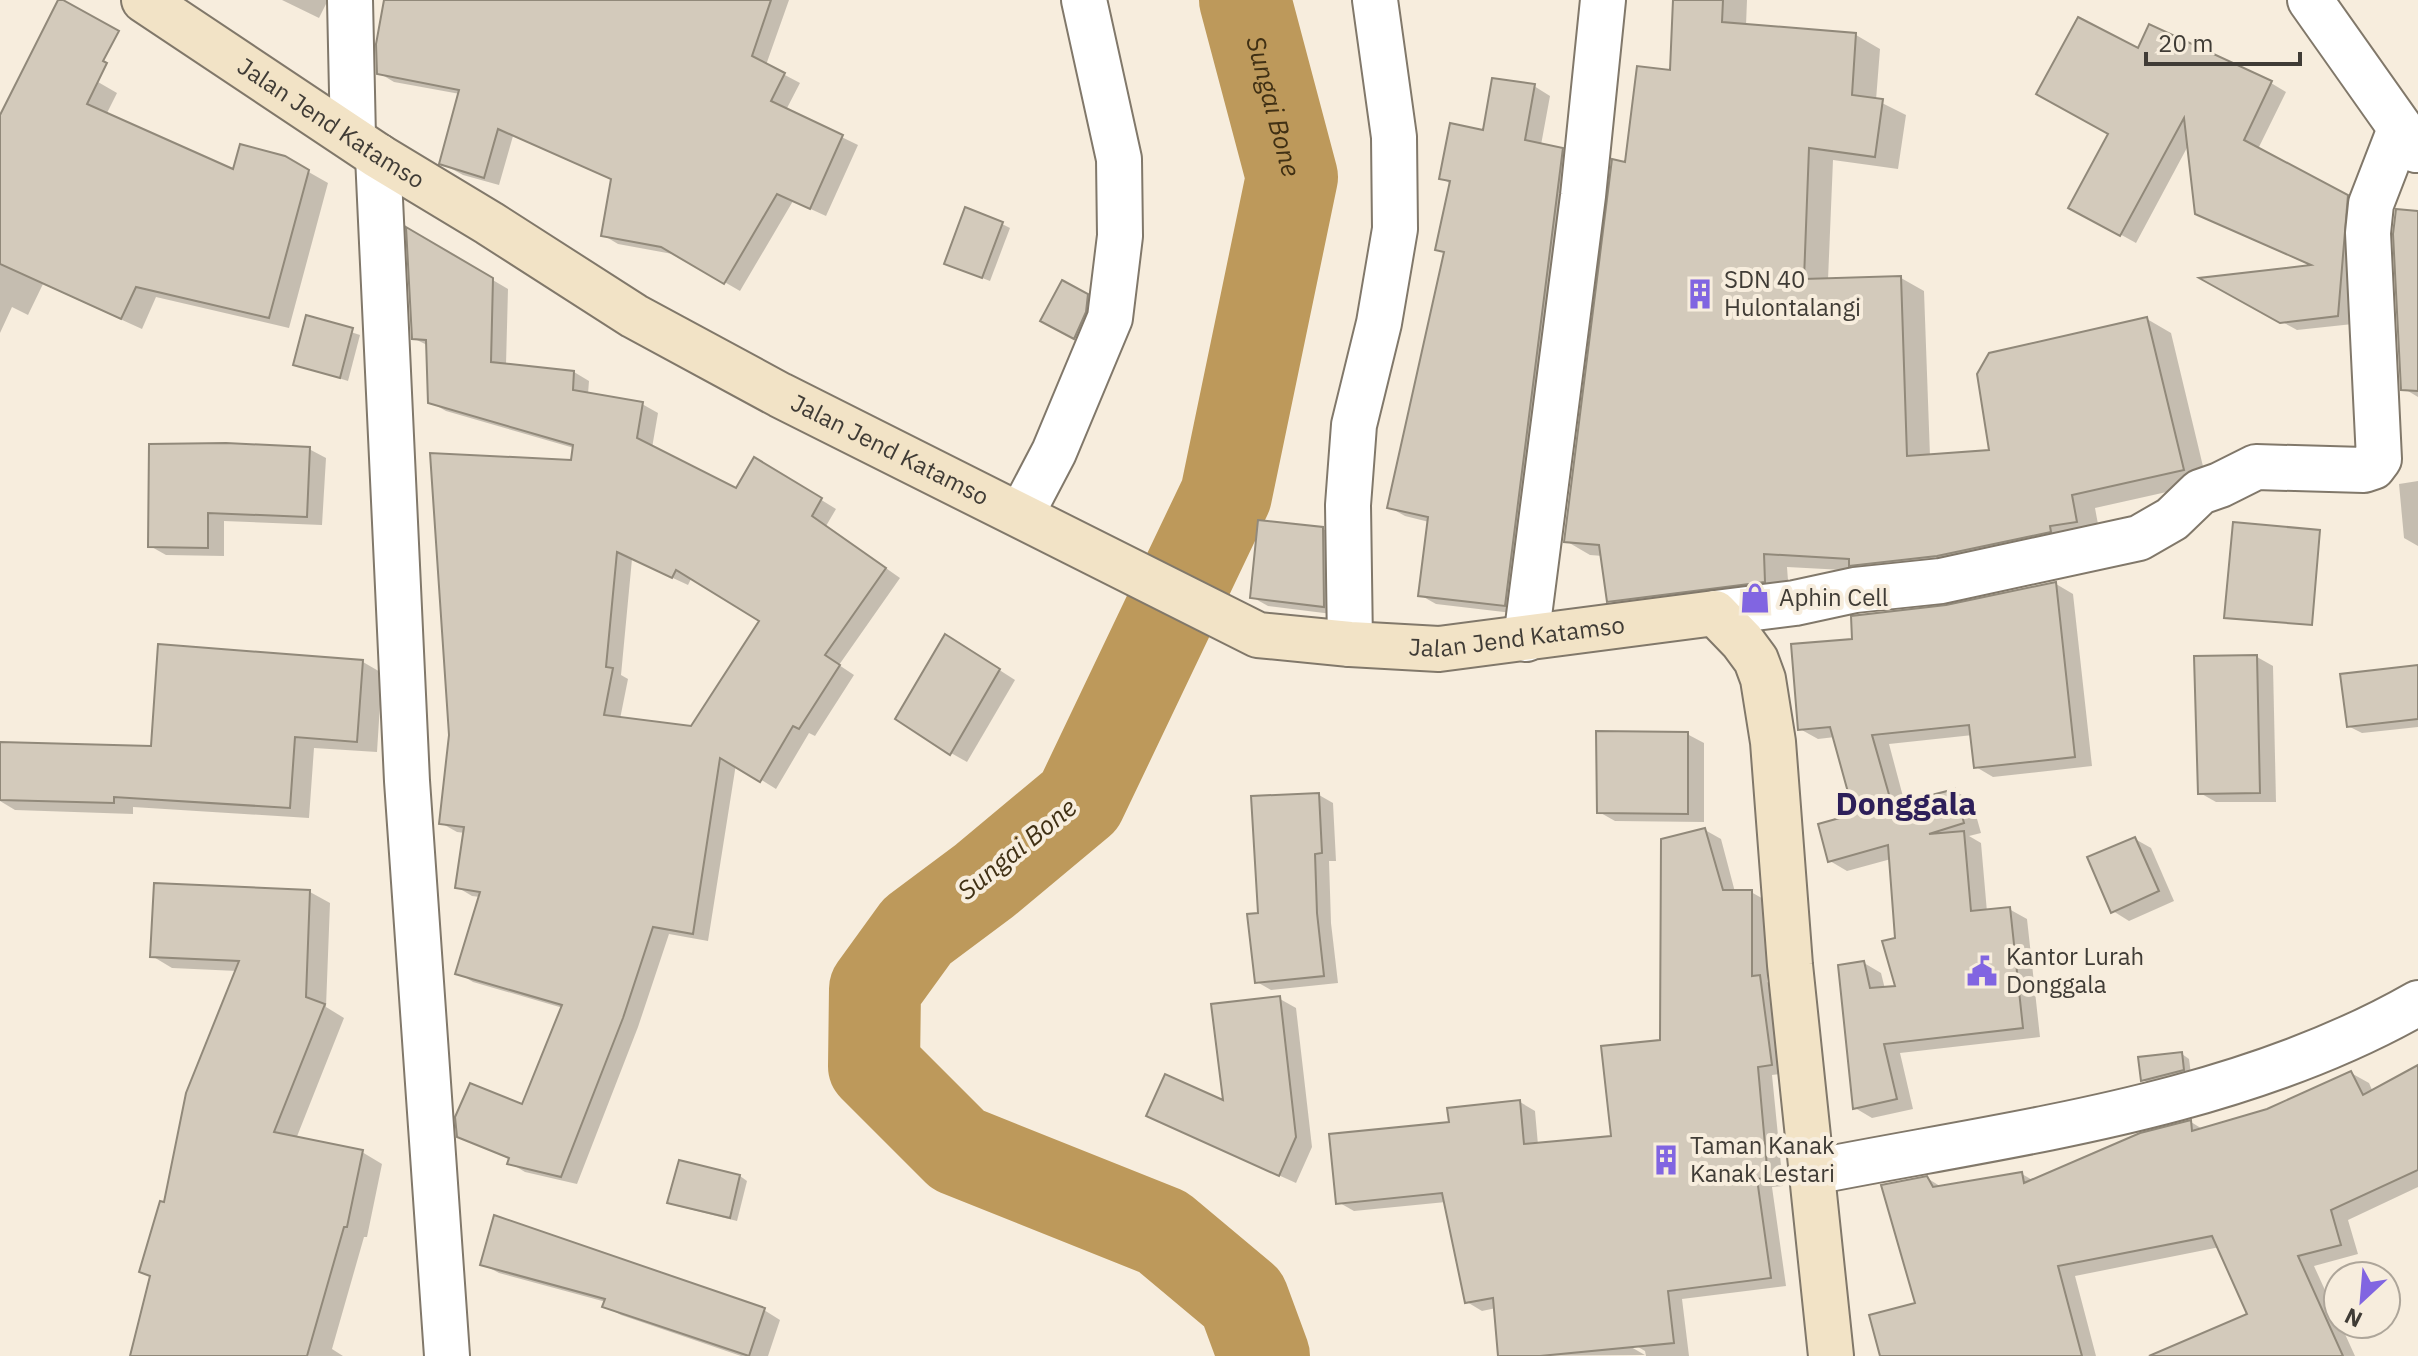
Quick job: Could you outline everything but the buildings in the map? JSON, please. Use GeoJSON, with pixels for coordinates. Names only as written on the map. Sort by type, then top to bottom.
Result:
{"type":"FeatureCollection","features":[{"type":"Feature","properties":{"kind":"street","name":"Jalan Jend Katamso"},"geometry":{"type":"LineString","coordinates":[[144,0],[365,147],[634,316],[780,395],[1258,635],[1439,649],[1715,613]]}},
{"type":"Feature","properties":{"kind":"street"},"geometry":{"type":"LineString","coordinates":[[350,0],[365,147],[447,1356]]}},
{"type":"Feature","properties":{"kind":"street"},"geometry":{"type":"LineString","coordinates":[[1030,520],[1054,452],[1110,318],[1120,236],[1119,159],[1084,0]]}},
{"type":"Feature","properties":{"kind":"street"},"geometry":{"type":"LineString","coordinates":[[1350,644],[1348,505],[1354,425],[1379,323],[1395,229],[1394,137],[1375,0]]}},
{"type":"Feature","properties":{"kind":"street"},"geometry":{"type":"LineString","coordinates":[[1526,639],[1583,196],[1603,0]]}},
{"type":"Feature","properties":{"kind":"street"},"geometry":{"type":"LineString","coordinates":[[1715,613],[1795,603],[1855,590],[1941,581],[2139,538],[2172,519],[2200,492],[2256,467],[2364,470],[2373,467],[2379,459],[2368,233],[2371,204],[2409,140],[2310,0]]}},
{"type":"Feature","properties":{"kind":"street"},"geometry":{"type":"LineString","coordinates":[[1715,613],[1756,660],[1763,679],[1773,742],[1790,965],[1831,1356]]}},
{"type":"Feature","properties":{"kind":"street"},"geometry":{"type":"LineString","coordinates":[[1813,1172],[2103,1115],[2262,1073],[2329,1048],[2418,1003]]}},
{"type":"Feature","properties":{"kind":"waterway","name":"Sungai Bone"},"geometry":{"type":"LineString","coordinates":[[1245,0],[1292,177],[1226,495],[1080,801],[984,881],[917,931],[875,989],[874,1066],[958,1150],[1163,1232],[1243,1299],[1264,1356]]}},
{"type":"Feature","properties":{"kind":"place","name":"SDN 40 Hulontalangi"},"geometry":{"type":"Point","coordinates":[1700,294]}},
{"type":"Feature","properties":{"kind":"place","name":"Aphin Cell"},"geometry":{"type":"Point","coordinates":[1755,598]}},
{"type":"Feature","properties":{"kind":"place","name":"Kantor Lurah Donggala"},"geometry":{"type":"Point","coordinates":[1982,971]}},
{"type":"Feature","properties":{"kind":"place","name":"Taman Kanak Kanak Lestari"},"geometry":{"type":"Point","coordinates":[1666,1160]}},
{"type":"Feature","properties":{"kind":"district","name":"Donggala"},"geometry":{"type":"Point","coordinates":[1906,804]}}]}
